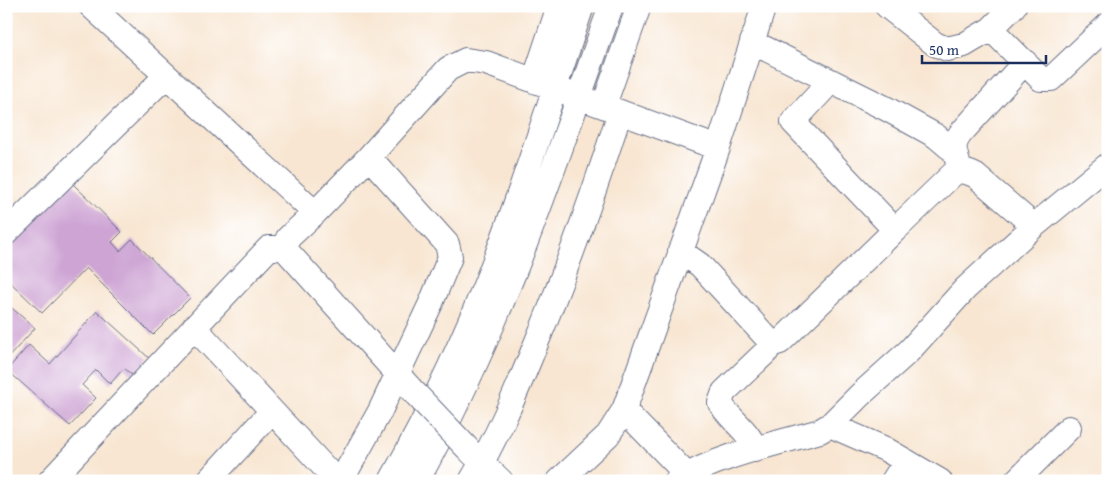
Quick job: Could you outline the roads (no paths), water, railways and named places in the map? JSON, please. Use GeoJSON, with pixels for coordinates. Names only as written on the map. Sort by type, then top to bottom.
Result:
{"type":"FeatureCollection","features":[{"type":"Feature","properties":{"kind":"street"},"geometry":{"type":"LineString","coordinates":[[91,6],[315,213]]}},
{"type":"Feature","properties":{"kind":"street"},"geometry":{"type":"LineString","coordinates":[[391,481],[438,394],[504,237],[544,84],[559,6]]}},
{"type":"Feature","properties":{"kind":"street"},"geometry":{"type":"LineString","coordinates":[[544,84],[582,6]]}},
{"type":"Feature","properties":{"kind":"street"},"geometry":{"type":"LineString","coordinates":[[417,481],[458,403],[486,340],[524,244],[611,6]]}},
{"type":"Feature","properties":{"kind":"street"},"geometry":{"type":"LineString","coordinates":[[474,464],[521,379],[563,279],[612,109],[638,6]]}},
{"type":"Feature","properties":{"kind":"street"},"geometry":{"type":"LineString","coordinates":[[559,481],[608,435],[624,410],[718,148],[764,6]]}},
{"type":"Feature","properties":{"kind":"street"},"geometry":{"type":"LineString","coordinates":[[887,6],[935,44],[947,49],[964,45],[991,28],[1014,6]]}},
{"type":"Feature","properties":{"kind":"street"},"geometry":{"type":"LineString","coordinates":[[991,28],[1041,79],[1051,79],[1108,25]]}},
{"type":"Feature","properties":{"kind":"street"},"geometry":{"type":"LineString","coordinates":[[752,42],[887,109],[936,136],[949,147],[954,148]]}},
{"type":"Feature","properties":{"kind":"street"},"geometry":{"type":"LineString","coordinates":[[284,248],[288,238],[369,157],[448,69],[466,60],[486,63],[718,148]]}},
{"type":"Feature","properties":{"kind":"street"},"geometry":{"type":"LineString","coordinates":[[960,171],[954,148],[955,141],[1025,62]]}},
{"type":"Feature","properties":{"kind":"street"},"geometry":{"type":"LineString","coordinates":[[6,233],[166,76]]}},
{"type":"Feature","properties":{"kind":"street"},"geometry":{"type":"LineString","coordinates":[[831,81],[793,122],[895,230]]}},
{"type":"Feature","properties":{"kind":"street"},"geometry":{"type":"LineString","coordinates":[[194,327],[339,481],[380,410],[404,380],[431,303],[450,258],[447,244],[369,157]]}},
{"type":"Feature","properties":{"kind":"street"},"geometry":{"type":"LineString","coordinates":[[624,410],[682,478],[755,450],[820,431],[830,425],[909,351],[965,288],[1034,226],[1108,165]]}},
{"type":"Feature","properties":{"kind":"street"},"geometry":{"type":"LineString","coordinates":[[770,345],[780,342],[895,230],[954,174],[960,171],[976,176],[1034,226]]}},
{"type":"Feature","properties":{"kind":"street"},"geometry":{"type":"LineString","coordinates":[[50,481],[269,248],[284,248],[404,380],[474,464],[500,481]]}},
{"type":"Feature","properties":{"kind":"street"},"geometry":{"type":"LineString","coordinates":[[680,251],[700,265],[768,338],[770,345],[767,351],[724,392],[720,403],[726,413],[752,440],[755,450]]}},
{"type":"Feature","properties":{"kind":"street"},"geometry":{"type":"LineString","coordinates":[[208,481],[272,412]]}},
{"type":"Feature","properties":{"kind":"street"},"geometry":{"type":"LineString","coordinates":[[830,425],[885,449],[940,481]]}},
{"type":"Feature","properties":{"kind":"street"},"geometry":{"type":"LineString","coordinates":[[1016,481],[1069,428]]}},
{"type":"Feature","properties":{"kind":"street"},"geometry":{"type":"LineString","coordinates":[[893,481],[906,461]]}}]}
